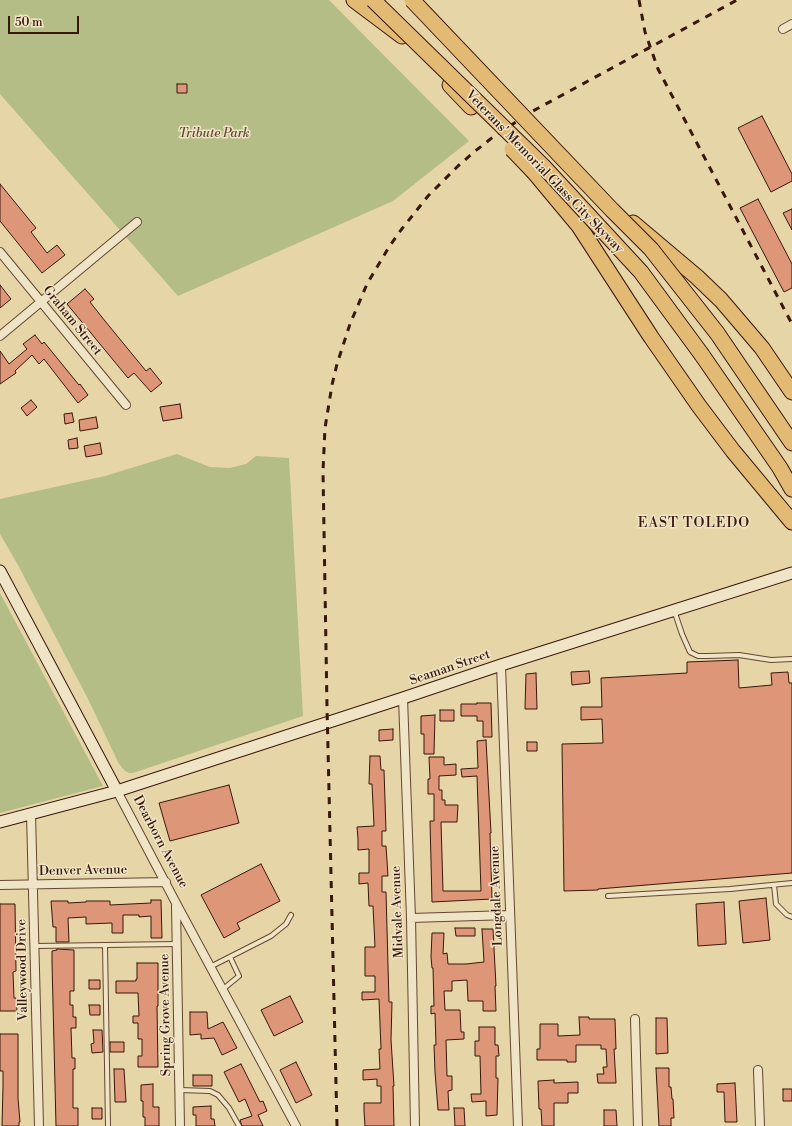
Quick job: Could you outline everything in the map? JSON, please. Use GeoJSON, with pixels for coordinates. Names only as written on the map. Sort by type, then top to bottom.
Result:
{"type":"FeatureCollection","features":[{"type":"Feature","properties":{"kind":"highway"},"geometry":{"type":"LineString","coordinates":[[354,0],[406,39],[534,172],[579,226],[699,406],[792,522]]}},
{"type":"Feature","properties":{"kind":"highway","name":"Veterans' Memorial Glass City Skyway"},"geometry":{"type":"LineString","coordinates":[[373,0],[543,166],[641,272],[702,355],[776,462],[792,489]]}},
{"type":"Feature","properties":{"kind":"highway"},"geometry":{"type":"LineString","coordinates":[[412,0],[431,28],[487,89],[538,139],[721,300],[762,348],[792,392]]}},
{"type":"Feature","properties":{"kind":"highway","name":"Veterans' Memorial Glass City Skyway"},"geometry":{"type":"LineString","coordinates":[[412,0],[651,249],[718,333],[792,443]]}},
{"type":"Feature","properties":{"kind":"street"},"geometry":{"type":"LineString","coordinates":[[783,29],[792,24]]}},
{"type":"Feature","properties":{"kind":"street"},"geometry":{"type":"LineString","coordinates":[[0,336],[136,222]]}},
{"type":"Feature","properties":{"kind":"street","name":"Graham Street"},"geometry":{"type":"LineString","coordinates":[[0,252],[126,405]]}},
{"type":"Feature","properties":{"kind":"street","name":"Dearborn Avenue"},"geometry":{"type":"LineString","coordinates":[[0,571],[222,990],[296,1126]]}},
{"type":"Feature","properties":{"kind":"street","name":"Seaman Street"},"geometry":{"type":"LineString","coordinates":[[0,822],[117,791],[500,665],[792,572]]}},
{"type":"Feature","properties":{"kind":"street","name":"Longdale Avenue"},"geometry":{"type":"LineString","coordinates":[[500,665],[518,1126]]}},
{"type":"Feature","properties":{"kind":"street","name":"Midvale Avenue"},"geometry":{"type":"LineString","coordinates":[[403,698],[411,918],[415,1126]]}},
{"type":"Feature","properties":{"kind":"street","name":"Valleywood Drive"},"geometry":{"type":"LineString","coordinates":[[31,814],[39,1126]]}},
{"type":"Feature","properties":{"kind":"street","name":"Denver Avenue"},"geometry":{"type":"LineString","coordinates":[[0,885],[166,882]]}},
{"type":"Feature","properties":{"kind":"street","name":"Spring Grove Avenue"},"geometry":{"type":"LineString","coordinates":[[176,903],[180,1126]]}},
{"type":"Feature","properties":{"kind":"street"},"geometry":{"type":"LineString","coordinates":[[411,918],[510,915]]}},
{"type":"Feature","properties":{"kind":"street"},"geometry":{"type":"LineString","coordinates":[[635,1019],[638,1126]]}},
{"type":"Feature","properties":{"kind":"street"},"geometry":{"type":"LineString","coordinates":[[758,1070],[760,1126]]}},
{"type":"Feature","properties":{"kind":"lane"},"geometry":{"type":"LineString","coordinates":[[674,610],[690,652],[694,654],[708,656],[739,655],[771,660],[792,659]]}},
{"type":"Feature","properties":{"kind":"lane"},"geometry":{"type":"LineString","coordinates":[[608,896],[792,883]]}},
{"type":"Feature","properties":{"kind":"lane"},"geometry":{"type":"LineString","coordinates":[[774,885],[776,904],[787,915],[792,917]]}},
{"type":"Feature","properties":{"kind":"lane"},"geometry":{"type":"LineString","coordinates":[[210,967],[271,936],[286,924],[291,915]]}},
{"type":"Feature","properties":{"kind":"lane"},"geometry":{"type":"LineString","coordinates":[[35,946],[176,944]]}},
{"type":"Feature","properties":{"kind":"lane"},"geometry":{"type":"LineString","coordinates":[[105,945],[108,1126]]}},
{"type":"Feature","properties":{"kind":"lane"},"geometry":{"type":"LineString","coordinates":[[222,990],[239,976],[230,957]]}},
{"type":"Feature","properties":{"kind":"lane"},"geometry":{"type":"LineString","coordinates":[[180,1090],[210,1091],[218,1095],[229,1108],[239,1126]]}},
{"type":"Feature","properties":{"kind":"green space","name":"Tribute Park"},"geometry":{"type":"Polygon","coordinates":[[[0,0],[329,0],[469,141],[393,201],[178,296],[0,94],[0,0]]]}},
{"type":"Feature","properties":{"kind":"green space"},"geometry":{"type":"Polygon","coordinates":[[[177,454],[210,467],[230,468],[246,464],[256,456],[289,458],[303,716],[133,773],[129,773],[119,764],[88,699],[18,565],[0,534],[0,499],[105,476],[177,454]]]}},
{"type":"Feature","properties":{"kind":"green space"},"geometry":{"type":"Polygon","coordinates":[[[0,593],[103,786],[0,813],[0,593]]]}},
{"type":"Feature","properties":{"kind":"building"},"geometry":{"type":"Polygon","coordinates":[[[177,84],[187,84],[187,93],[177,93],[177,84]]]}},
{"type":"Feature","properties":{"kind":"building"},"geometry":{"type":"Polygon","coordinates":[[[762,116],[792,174],[792,181],[771,192],[738,128],[762,116]]]}},
{"type":"Feature","properties":{"kind":"building"},"geometry":{"type":"Polygon","coordinates":[[[0,184],[36,228],[31,232],[47,253],[57,245],[65,255],[42,273],[0,221],[0,184]]]}},
{"type":"Feature","properties":{"kind":"building"},"geometry":{"type":"Polygon","coordinates":[[[758,199],[792,264],[792,288],[784,292],[740,208],[758,199]]]}},
{"type":"Feature","properties":{"kind":"building"},"geometry":{"type":"Polygon","coordinates":[[[792,209],[792,230],[783,213],[792,209]]]}},
{"type":"Feature","properties":{"kind":"building"},"geometry":{"type":"Polygon","coordinates":[[[0,285],[11,299],[0,308],[0,285]]]}},
{"type":"Feature","properties":{"kind":"building"},"geometry":{"type":"Polygon","coordinates":[[[85,289],[94,299],[90,302],[105,321],[146,371],[150,368],[162,383],[151,392],[134,373],[128,378],[67,304],[85,289]]]}},
{"type":"Feature","properties":{"kind":"building"},"geometry":{"type":"Polygon","coordinates":[[[35,335],[42,344],[44,342],[88,395],[78,403],[44,359],[39,364],[32,355],[15,371],[16,373],[0,384],[0,351],[9,364],[27,349],[23,344],[35,335]]]}},
{"type":"Feature","properties":{"kind":"building"},"geometry":{"type":"Polygon","coordinates":[[[31,400],[37,407],[27,416],[21,408],[31,400]]]}},
{"type":"Feature","properties":{"kind":"building"},"geometry":{"type":"Polygon","coordinates":[[[180,404],[182,418],[163,421],[160,407],[180,404]]]}},
{"type":"Feature","properties":{"kind":"building"},"geometry":{"type":"Polygon","coordinates":[[[72,413],[74,422],[65,424],[64,414],[72,413]]]}},
{"type":"Feature","properties":{"kind":"building"},"geometry":{"type":"Polygon","coordinates":[[[96,417],[98,428],[80,431],[79,420],[96,417]]]}},
{"type":"Feature","properties":{"kind":"building"},"geometry":{"type":"Polygon","coordinates":[[[77,438],[78,448],[69,449],[68,440],[77,438]]]}},
{"type":"Feature","properties":{"kind":"building"},"geometry":{"type":"Polygon","coordinates":[[[100,443],[102,454],[86,457],[84,446],[100,443]]]}},
{"type":"Feature","properties":{"kind":"building"},"geometry":{"type":"Polygon","coordinates":[[[738,660],[739,688],[772,685],[771,673],[788,672],[789,683],[792,683],[792,873],[598,890],[564,891],[562,744],[603,743],[602,719],[581,720],[581,707],[602,707],[601,678],[687,673],[687,662],[738,660]]]}},
{"type":"Feature","properties":{"kind":"building"},"geometry":{"type":"Polygon","coordinates":[[[589,671],[590,683],[572,685],[571,672],[589,671]]]}},
{"type":"Feature","properties":{"kind":"building"},"geometry":{"type":"Polygon","coordinates":[[[536,673],[537,709],[525,709],[526,674],[536,673]]]}},
{"type":"Feature","properties":{"kind":"building"},"geometry":{"type":"Polygon","coordinates":[[[491,703],[492,737],[483,737],[483,721],[477,721],[477,716],[461,716],[461,704],[491,703]]]}},
{"type":"Feature","properties":{"kind":"building"},"geometry":{"type":"Polygon","coordinates":[[[440,710],[454,710],[454,721],[440,721],[440,710]]]}},
{"type":"Feature","properties":{"kind":"building"},"geometry":{"type":"Polygon","coordinates":[[[435,715],[434,754],[424,754],[424,734],[421,734],[421,716],[435,715]]]}},
{"type":"Feature","properties":{"kind":"building"},"geometry":{"type":"Polygon","coordinates":[[[393,729],[393,740],[379,741],[379,730],[393,729]]]}},
{"type":"Feature","properties":{"kind":"building"},"geometry":{"type":"Polygon","coordinates":[[[486,740],[491,833],[492,899],[432,902],[430,821],[434,821],[434,794],[428,794],[428,779],[430,779],[429,757],[444,757],[444,765],[456,764],[456,775],[439,776],[439,790],[442,790],[442,800],[445,800],[445,805],[458,805],[457,822],[441,822],[443,891],[481,891],[477,776],[462,777],[461,769],[478,768],[477,741],[486,740]]]}},
{"type":"Feature","properties":{"kind":"building"},"geometry":{"type":"Polygon","coordinates":[[[527,742],[537,742],[537,751],[527,751],[527,742]]]}},
{"type":"Feature","properties":{"kind":"building"},"geometry":{"type":"Polygon","coordinates":[[[370,756],[380,756],[381,770],[384,770],[386,831],[382,831],[382,846],[386,846],[388,876],[382,876],[382,892],[386,892],[389,1002],[392,1002],[391,1040],[394,1086],[394,1126],[365,1126],[364,1111],[364,1103],[381,1103],[381,1086],[377,1086],[377,1079],[363,1080],[363,1070],[380,1069],[379,1049],[381,1049],[379,999],[362,1000],[362,992],[375,992],[375,976],[365,976],[365,947],[375,947],[373,906],[369,906],[368,883],[359,884],[359,873],[369,873],[369,849],[358,850],[357,827],[374,826],[372,784],[369,784],[370,756]]]}},
{"type":"Feature","properties":{"kind":"building"},"geometry":{"type":"Polygon","coordinates":[[[229,785],[239,823],[170,841],[159,803],[229,785]]]}},
{"type":"Feature","properties":{"kind":"building"},"geometry":{"type":"Polygon","coordinates":[[[261,864],[280,901],[237,923],[240,929],[224,938],[201,895],[261,864]]]}},
{"type":"Feature","properties":{"kind":"building"},"geometry":{"type":"Polygon","coordinates":[[[766,898],[770,940],[743,943],[739,901],[766,898]]]}},
{"type":"Feature","properties":{"kind":"building"},"geometry":{"type":"Polygon","coordinates":[[[151,900],[161,900],[162,938],[151,938],[151,916],[139,917],[139,915],[123,915],[123,933],[112,933],[112,923],[86,924],[86,917],[68,918],[69,942],[56,942],[56,927],[53,927],[51,901],[68,901],[68,903],[110,901],[110,905],[151,903],[151,900]]]}},
{"type":"Feature","properties":{"kind":"building"},"geometry":{"type":"Polygon","coordinates":[[[724,902],[726,944],[698,946],[696,904],[724,902]]]}},
{"type":"Feature","properties":{"kind":"building"},"geometry":{"type":"Polygon","coordinates":[[[0,904],[15,904],[16,971],[13,972],[14,998],[16,998],[17,1011],[0,1011],[0,904]]]}},
{"type":"Feature","properties":{"kind":"building"},"geometry":{"type":"Polygon","coordinates":[[[455,928],[475,928],[475,936],[456,936],[455,928]]]}},
{"type":"Feature","properties":{"kind":"building"},"geometry":{"type":"Polygon","coordinates":[[[482,929],[493,929],[496,1011],[483,1011],[483,1001],[468,1001],[467,980],[452,981],[452,991],[444,991],[445,1010],[460,1010],[461,1032],[464,1032],[464,1039],[446,1040],[447,1076],[452,1076],[452,1090],[448,1091],[449,1110],[438,1110],[434,1045],[436,1045],[435,1013],[431,1014],[431,1006],[434,1006],[433,968],[431,957],[432,933],[444,933],[443,954],[447,953],[448,964],[466,964],[484,962],[482,929]]]}},
{"type":"Feature","properties":{"kind":"building"},"geometry":{"type":"Polygon","coordinates":[[[57,949],[74,950],[74,991],[70,991],[70,1005],[73,1005],[73,1017],[76,1017],[76,1028],[71,1028],[72,1058],[75,1058],[75,1069],[73,1069],[73,1108],[78,1108],[78,1126],[56,1126],[52,951],[57,949]]]}},
{"type":"Feature","properties":{"kind":"building"},"geometry":{"type":"Polygon","coordinates":[[[137,963],[158,963],[158,1067],[138,1067],[138,1056],[142,1056],[142,1039],[138,1039],[138,1023],[133,1023],[133,1016],[139,1016],[138,993],[116,993],[116,981],[136,981],[137,963]]]}},
{"type":"Feature","properties":{"kind":"building"},"geometry":{"type":"Polygon","coordinates":[[[89,980],[100,980],[100,989],[89,989],[89,980]]]}},
{"type":"Feature","properties":{"kind":"building"},"geometry":{"type":"Polygon","coordinates":[[[290,996],[303,1022],[274,1036],[261,1010],[290,996]]]}},
{"type":"Feature","properties":{"kind":"building"},"geometry":{"type":"Polygon","coordinates":[[[89,1005],[100,1005],[100,1015],[90,1015],[89,1005]]]}},
{"type":"Feature","properties":{"kind":"building"},"geometry":{"type":"Polygon","coordinates":[[[190,1012],[207,1012],[208,1029],[223,1022],[237,1048],[222,1055],[214,1038],[201,1039],[201,1034],[190,1035],[190,1012]]]}},
{"type":"Feature","properties":{"kind":"building"},"geometry":{"type":"Polygon","coordinates":[[[579,1017],[589,1017],[589,1019],[615,1019],[616,1049],[614,1049],[616,1083],[598,1083],[597,1074],[604,1074],[603,1067],[607,1067],[606,1049],[601,1049],[601,1045],[576,1045],[576,1062],[567,1062],[567,1060],[537,1060],[537,1049],[540,1049],[540,1024],[558,1024],[558,1036],[580,1035],[579,1017]]]}},
{"type":"Feature","properties":{"kind":"building"},"geometry":{"type":"Polygon","coordinates":[[[656,1018],[667,1018],[668,1053],[656,1054],[656,1018]]]}},
{"type":"Feature","properties":{"kind":"building"},"geometry":{"type":"Polygon","coordinates":[[[479,1027],[495,1027],[495,1045],[498,1045],[499,1056],[496,1056],[496,1078],[498,1078],[497,1115],[486,1116],[486,1101],[472,1102],[471,1094],[481,1094],[480,1056],[475,1056],[475,1041],[479,1041],[479,1027]]]}},
{"type":"Feature","properties":{"kind":"building"},"geometry":{"type":"Polygon","coordinates":[[[93,1030],[102,1030],[103,1052],[92,1053],[91,1044],[94,1043],[93,1030]]]}},
{"type":"Feature","properties":{"kind":"building"},"geometry":{"type":"Polygon","coordinates":[[[0,1034],[18,1034],[19,1126],[2,1126],[3,1071],[0,1071],[0,1034]]]}},
{"type":"Feature","properties":{"kind":"building"},"geometry":{"type":"Polygon","coordinates":[[[110,1042],[124,1042],[124,1052],[110,1052],[110,1042]]]}},
{"type":"Feature","properties":{"kind":"building"},"geometry":{"type":"Polygon","coordinates":[[[296,1062],[312,1095],[296,1103],[280,1070],[296,1062]]]}},
{"type":"Feature","properties":{"kind":"building"},"geometry":{"type":"Polygon","coordinates":[[[241,1064],[260,1102],[263,1101],[267,1111],[258,1115],[263,1126],[242,1126],[240,1120],[252,1116],[245,1099],[239,1102],[224,1072],[241,1064]]]}},
{"type":"Feature","properties":{"kind":"building"},"geometry":{"type":"Polygon","coordinates":[[[656,1068],[669,1068],[669,1087],[671,1087],[673,1099],[674,1118],[671,1118],[671,1126],[659,1126],[656,1068]]]}},
{"type":"Feature","properties":{"kind":"building"},"geometry":{"type":"Polygon","coordinates":[[[114,1069],[124,1069],[126,1102],[115,1102],[114,1069]]]}},
{"type":"Feature","properties":{"kind":"building"},"geometry":{"type":"Polygon","coordinates":[[[193,1075],[212,1075],[212,1086],[193,1086],[193,1075]]]}},
{"type":"Feature","properties":{"kind":"building"},"geometry":{"type":"Polygon","coordinates":[[[554,1080],[554,1083],[578,1082],[578,1093],[568,1093],[568,1103],[554,1103],[554,1126],[542,1126],[541,1109],[539,1109],[538,1081],[554,1080]]]}},
{"type":"Feature","properties":{"kind":"building"},"geometry":{"type":"Polygon","coordinates":[[[735,1083],[737,1122],[725,1122],[724,1092],[717,1092],[717,1084],[735,1083]]]}},
{"type":"Feature","properties":{"kind":"building"},"geometry":{"type":"Polygon","coordinates":[[[153,1084],[153,1107],[159,1107],[159,1126],[145,1126],[145,1117],[143,1117],[143,1101],[141,1101],[141,1085],[153,1084]]]}},
{"type":"Feature","properties":{"kind":"building"},"geometry":{"type":"Polygon","coordinates":[[[783,1089],[792,1089],[792,1101],[783,1101],[783,1089]]]}},
{"type":"Feature","properties":{"kind":"building"},"geometry":{"type":"Polygon","coordinates":[[[211,1106],[211,1119],[214,1119],[215,1126],[196,1126],[196,1115],[193,1115],[193,1107],[211,1106]]]}},
{"type":"Feature","properties":{"kind":"building"},"geometry":{"type":"Polygon","coordinates":[[[92,1108],[102,1108],[102,1119],[92,1119],[92,1108]]]}},
{"type":"Feature","properties":{"kind":"building"},"geometry":{"type":"Polygon","coordinates":[[[454,1108],[464,1108],[465,1126],[455,1126],[454,1108]]]}},
{"type":"Feature","properties":{"kind":"building"},"geometry":{"type":"Polygon","coordinates":[[[604,1110],[616,1110],[617,1126],[604,1126],[604,1110]]]}},
{"type":"Feature","properties":{"kind":"railway"},"geometry":{"type":"LineString","coordinates":[[639,0],[645,32],[658,69],[792,324]]}},
{"type":"Feature","properties":{"kind":"railway"},"geometry":{"type":"LineString","coordinates":[[337,1126],[323,471],[325,428],[332,385],[350,324],[367,284],[401,230],[428,196],[474,152],[493,137],[533,111],[737,0]]}},
{"type":"Feature","properties":{"kind":"district","name":"EAST TOLEDO"},"geometry":{"type":"Point","coordinates":[694,524]}}]}
